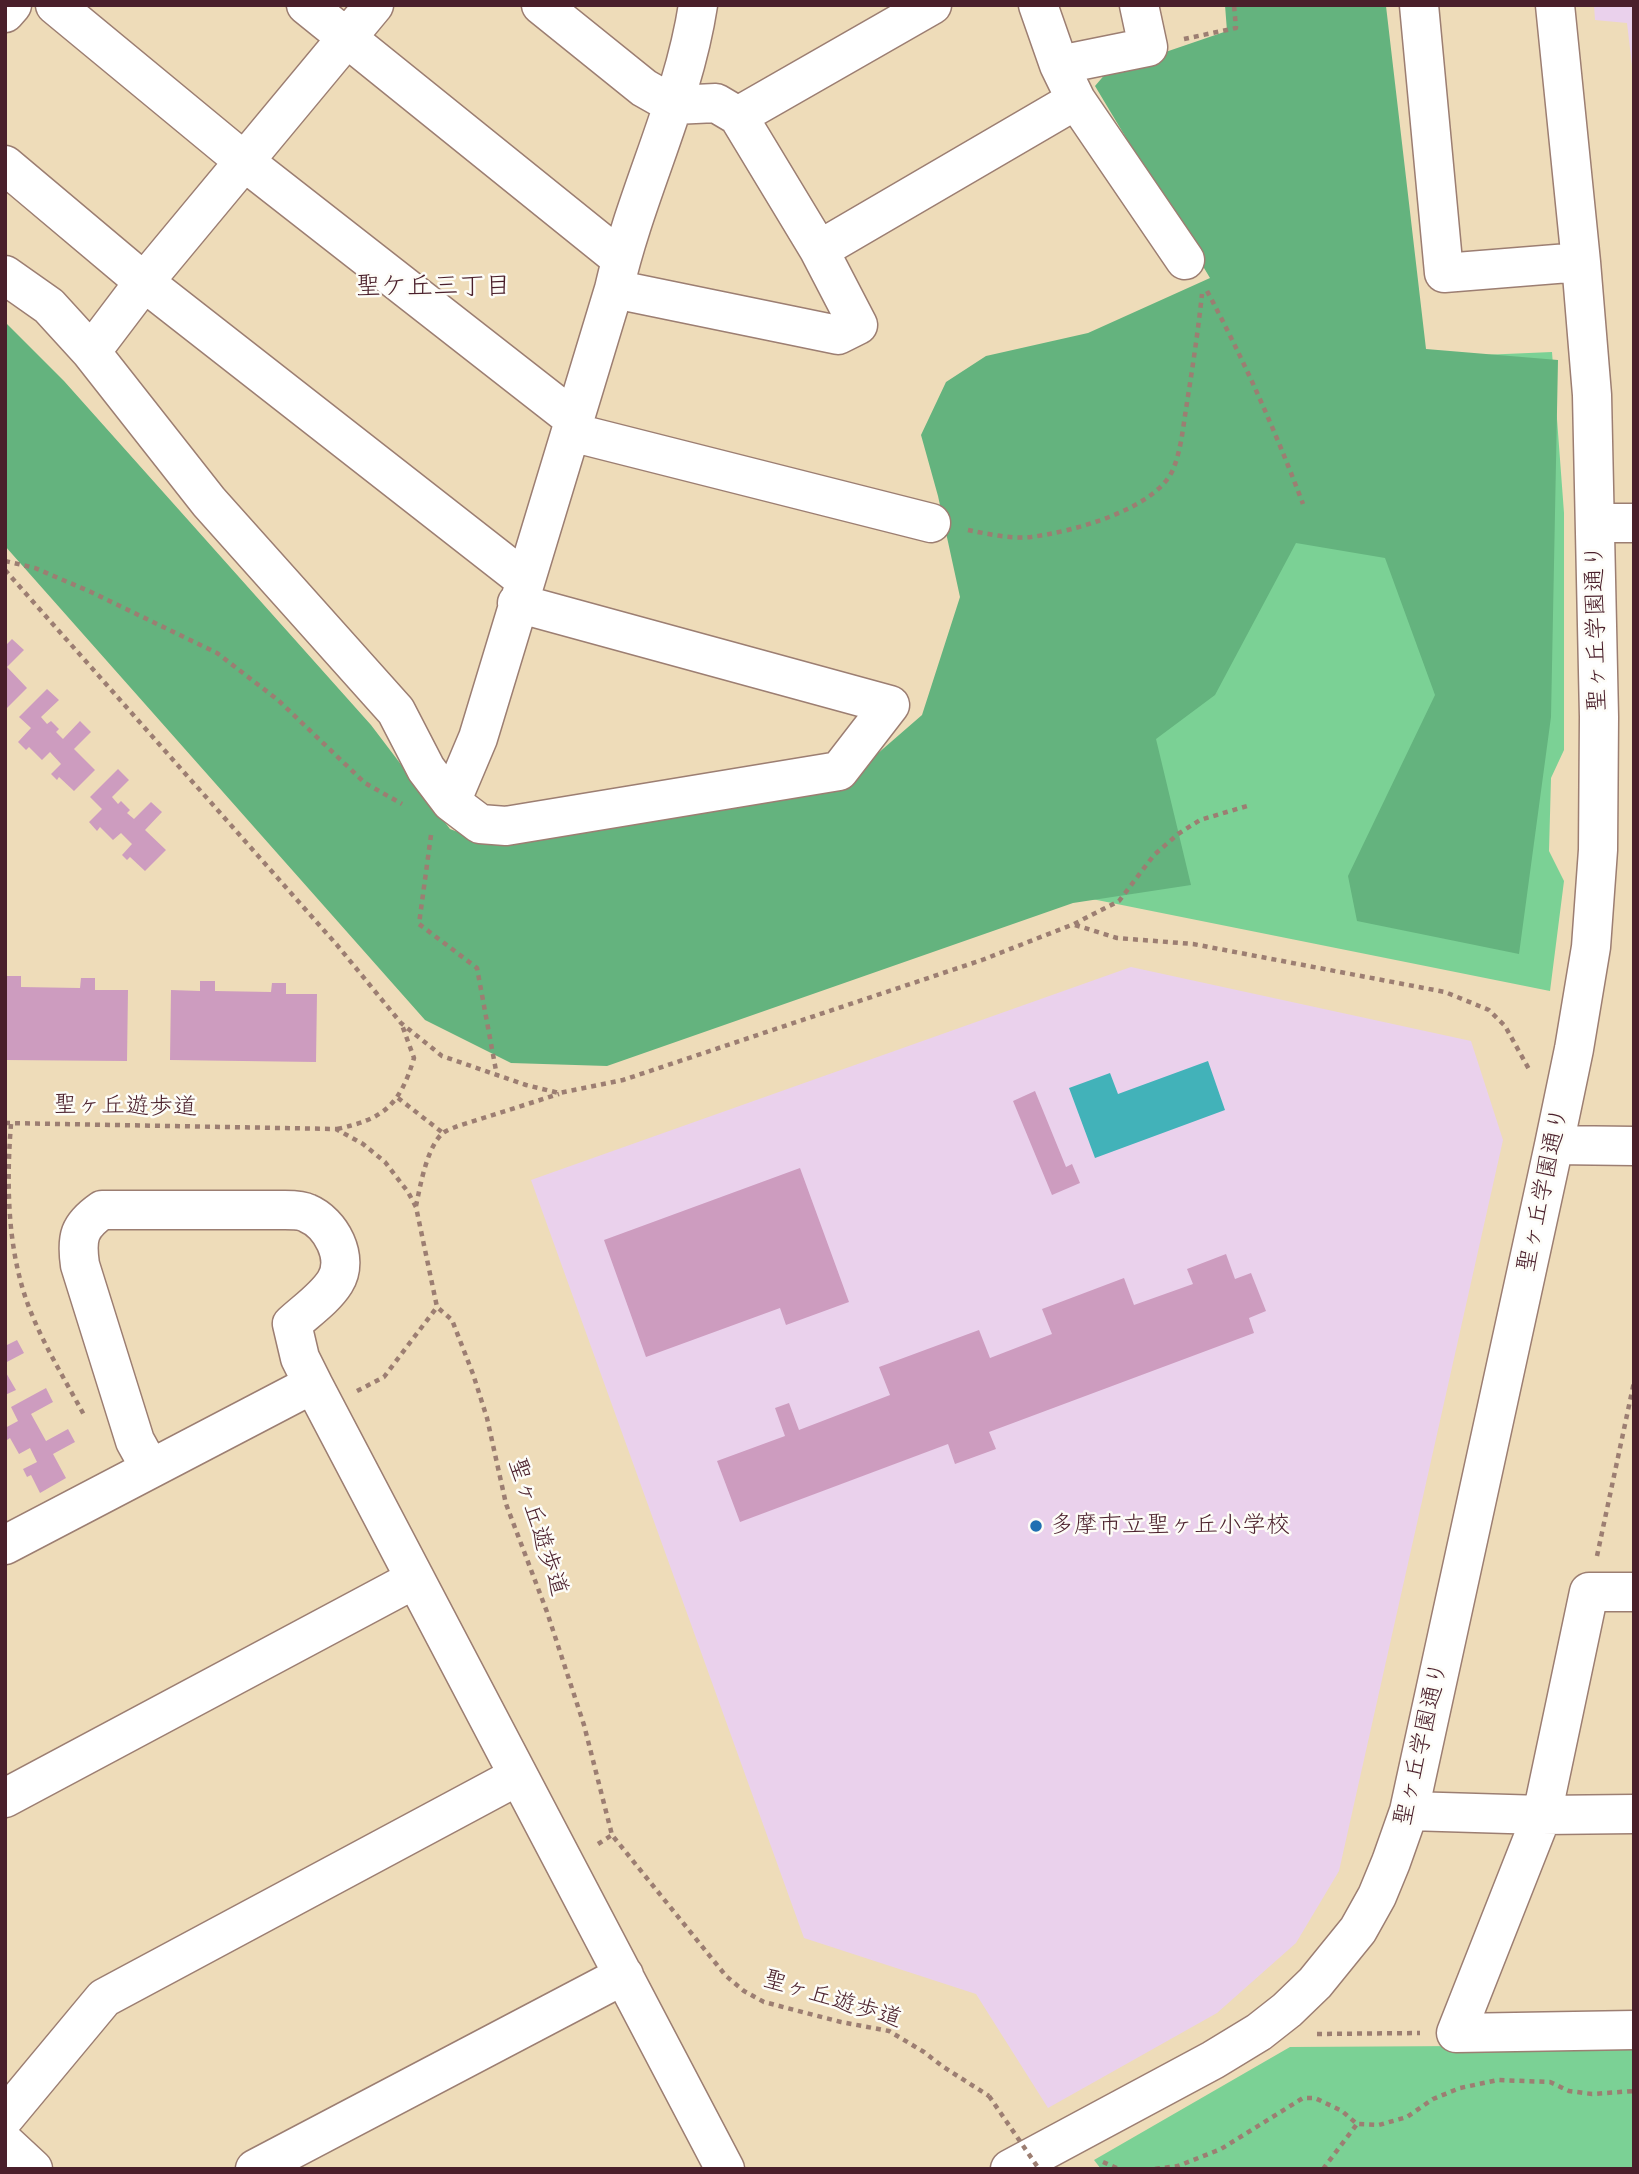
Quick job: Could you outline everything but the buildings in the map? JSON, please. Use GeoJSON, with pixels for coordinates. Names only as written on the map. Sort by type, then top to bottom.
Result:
{"type":"FeatureCollection","features":[{"type":"Feature","properties":{"kind":"street"},"geometry":{"type":"LineString","coordinates":[[5,13],[12,5]]}},
{"type":"Feature","properties":{"kind":"street"},"geometry":{"type":"LineString","coordinates":[[55,5],[573,426],[931,523]]}},
{"type":"Feature","properties":{"kind":"street"},"geometry":{"type":"LineString","coordinates":[[306,5],[618,274],[838,335],[858,325],[819,250],[738,116],[716,103],[674,106],[644,88],[541,5]]}},
{"type":"Feature","properties":{"kind":"street"},"geometry":{"type":"LineString","coordinates":[[91,352],[144,282],[374,5]]}},
{"type":"Feature","properties":{"kind":"street"},"geometry":{"type":"LineString","coordinates":[[443,805],[478,738],[618,274],[674,106],[692,45],[698,5]]}},
{"type":"Feature","properties":{"kind":"street"},"geometry":{"type":"LineString","coordinates":[[738,116],[932,5]]}},
{"type":"Feature","properties":{"kind":"street"},"geometry":{"type":"LineString","coordinates":[[1038,5],[1059,65],[1076,100],[1185,260]]}},
{"type":"Feature","properties":{"kind":"street"},"geometry":{"type":"LineString","coordinates":[[1059,65],[1148,47],[1139,5]]}},
{"type":"Feature","properties":{"kind":"street"},"geometry":{"type":"LineString","coordinates":[[1419,5],[1444,273],[1581,262]]}},
{"type":"Feature","properties":{"kind":"street","name":"聖ヶ丘学園通り"},"geometry":{"type":"LineString","coordinates":[[1010,2169],[1213,2060],[1259,2032],[1287,2010],[1315,1983],[1358,1930],[1391,1862],[1409,1811],[1554,1145],[1591,947],[1598,850],[1596,523],[1592,395],[1555,5]]}},
{"type":"Feature","properties":{"kind":"street"},"geometry":{"type":"LineString","coordinates":[[819,250],[1076,100]]}},
{"type":"Feature","properties":{"kind":"street"},"geometry":{"type":"LineString","coordinates":[[5,165],[522,592],[890,705],[839,771],[506,826],[480,824],[443,805],[396,711],[209,502],[91,352],[50,306],[5,275]]}},
{"type":"Feature","properties":{"kind":"street"},"geometry":{"type":"LineString","coordinates":[[1596,523],[1634,523]]}},
{"type":"Feature","properties":{"kind":"street"},"geometry":{"type":"LineString","coordinates":[[1554,1145],[1634,1146]]}},
{"type":"Feature","properties":{"kind":"street"},"geometry":{"type":"LineString","coordinates":[[150,1468],[135,1441],[80,1265],[77,1245],[81,1230],[102,1210],[307,1212],[334,1238],[340,1251],[340,1265],[337,1280],[292,1324],[300,1358],[725,2169]]}},
{"type":"Feature","properties":{"kind":"street"},"geometry":{"type":"LineString","coordinates":[[5,1545],[313,1384]]}},
{"type":"Feature","properties":{"kind":"street"},"geometry":{"type":"LineString","coordinates":[[5,1798],[415,1580]]}},
{"type":"Feature","properties":{"kind":"street"},"geometry":{"type":"LineString","coordinates":[[1634,1592],[1589,1592],[1542,1815],[1456,2033],[1634,2030]]}},
{"type":"Feature","properties":{"kind":"street"},"geometry":{"type":"LineString","coordinates":[[5,2117],[104,1998],[518,1776]]}},
{"type":"Feature","properties":{"kind":"street"},"geometry":{"type":"LineString","coordinates":[[1409,1811],[1542,1815],[1634,1814]]}},
{"type":"Feature","properties":{"kind":"street"},"geometry":{"type":"LineString","coordinates":[[255,2169],[624,1975]]}},
{"type":"Feature","properties":{"kind":"street"},"geometry":{"type":"LineString","coordinates":[[5,2143],[33,2169]]}},
{"type":"Feature","properties":{"kind":"path"},"geometry":{"type":"LineString","coordinates":[[1148,47],[1236,28],[1234,5]]}},
{"type":"Feature","properties":{"kind":"path"},"geometry":{"type":"LineString","coordinates":[[931,523],[998,536],[1029,537],[1094,522],[1131,507],[1158,488],[1174,469],[1182,435],[1203,284],[1242,356],[1279,438],[1303,504]]}},
{"type":"Feature","properties":{"kind":"path"},"geometry":{"type":"LineString","coordinates":[[5,561],[35,568],[92,592],[217,653],[278,700],[365,783],[419,814],[443,805]]}},
{"type":"Feature","properties":{"kind":"path"},"geometry":{"type":"LineString","coordinates":[[5,570],[328,934],[401,1023],[442,1056],[497,1076],[559,1093]]}},
{"type":"Feature","properties":{"kind":"path"},"geometry":{"type":"LineString","coordinates":[[443,805],[419,924],[477,968],[497,1076]]}},
{"type":"Feature","properties":{"kind":"path"},"geometry":{"type":"LineString","coordinates":[[416,1208],[421,1183],[435,1143],[443,1133],[559,1093],[636,1076],[982,960],[1074,925],[1119,901],[1154,855],[1178,834],[1200,820],[1247,806]]}},
{"type":"Feature","properties":{"kind":"path"},"geometry":{"type":"LineString","coordinates":[[1074,925],[1117,939],[1193,944],[1445,992],[1489,1010],[1505,1026],[1532,1075]]}},
{"type":"Feature","properties":{"kind":"path"},"geometry":{"type":"LineString","coordinates":[[336,1129],[365,1123],[398,1098],[414,1058],[401,1023]]}},
{"type":"Feature","properties":{"kind":"path"},"geometry":{"type":"LineString","coordinates":[[398,1098],[443,1133]]}},
{"type":"Feature","properties":{"kind":"path"},"geometry":{"type":"LineString","coordinates":[[8,1123],[12,1234],[20,1279],[34,1318],[89,1425]]}},
{"type":"Feature","properties":{"kind":"path","name":"聖ヶ丘遊歩道"},"geometry":{"type":"LineString","coordinates":[[8,1123],[336,1129],[363,1144],[385,1162],[408,1192],[416,1208],[437,1307],[452,1320],[473,1374],[506,1504],[547,1612],[584,1725],[612,1835],[718,1967],[744,1991],[764,2002],[889,2031],[924,2052],[989,2096],[1039,2169]]}},
{"type":"Feature","properties":{"kind":"path"},"geometry":{"type":"LineString","coordinates":[[351,1394],[384,1377],[437,1307]]}},
{"type":"Feature","properties":{"kind":"path"},"geometry":{"type":"LineString","coordinates":[[1589,1592],[1634,1382]]}},
{"type":"Feature","properties":{"kind":"path"},"geometry":{"type":"LineString","coordinates":[[1312,2035],[1456,2033]]}},
{"type":"Feature","properties":{"kind":"path"},"geometry":{"type":"LineString","coordinates":[[1155,2169],[1178,2166],[1221,2149],[1303,2098],[1315,2098],[1342,2111],[1357,2124],[1378,2124],[1407,2117],[1433,2099],[1460,2088],[1498,2080],[1550,2082],[1569,2091],[1592,2094],[1634,2091]]}},
{"type":"Feature","properties":{"kind":"path"},"geometry":{"type":"LineString","coordinates":[[1323,2169],[1357,2124]]}},
{"type":"Feature","properties":{"kind":"shaded area"},"geometry":{"type":"Polygon","coordinates":[[[1594,5],[1634,5],[1634,83],[1627,23],[1595,20],[1594,5]]]}},
{"type":"Feature","properties":{"kind":"shaded area","name":"多摩市立聖ヶ丘小学校"},"geometry":{"type":"Polygon","coordinates":[[[1131,967],[1471,1041],[1503,1140],[1339,1871],[1296,1943],[1217,2013],[1048,2108],[976,1994],[804,1938],[531,1180],[1131,967]]]}},
{"type":"Feature","properties":{"kind":"green space"},"geometry":{"type":"Polygon","coordinates":[[[1225,5],[1386,6],[1426,349],[1558,360],[1551,717],[1519,954],[1357,921],[1348,876],[1435,695],[1385,558],[1296,543],[1215,695],[1156,739],[1191,885],[1073,903],[607,1066],[511,1063],[425,1020],[5,546],[5,322],[64,381],[371,725],[450,829],[474,838],[846,781],[922,715],[960,597],[938,496],[921,435],[946,382],[986,356],[1088,333],[1210,278],[1095,86],[1107,72],[1227,31],[1225,5]]]}},
{"type":"Feature","properties":{"kind":"green space"},"geometry":{"type":"Polygon","coordinates":[[[1552,352],[1564,513],[1564,750],[1551,778],[1549,851],[1564,881],[1550,991],[1087,898],[1272,364],[1552,352]]]}},
{"type":"Feature","properties":{"kind":"green space"},"geometry":{"type":"Polygon","coordinates":[[[1634,2045],[1634,2169],[1101,2169],[1094,2160],[1290,2047],[1634,2045]]]}},
{"type":"Feature","properties":{"kind":"water"},"geometry":{"type":"Polygon","coordinates":[[[1208,1061],[1225,1110],[1095,1158],[1069,1088],[1110,1073],[1118,1094],[1208,1061]]]}},
{"type":"Feature","properties":{"kind":"place","name":"多摩市立聖ヶ丘小学校"},"geometry":{"type":"Point","coordinates":[1036,1526]}},
{"type":"Feature","properties":{"kind":"district","name":"聖ケ丘三丁目"},"geometry":{"type":"Point","coordinates":[433,287]}}]}
